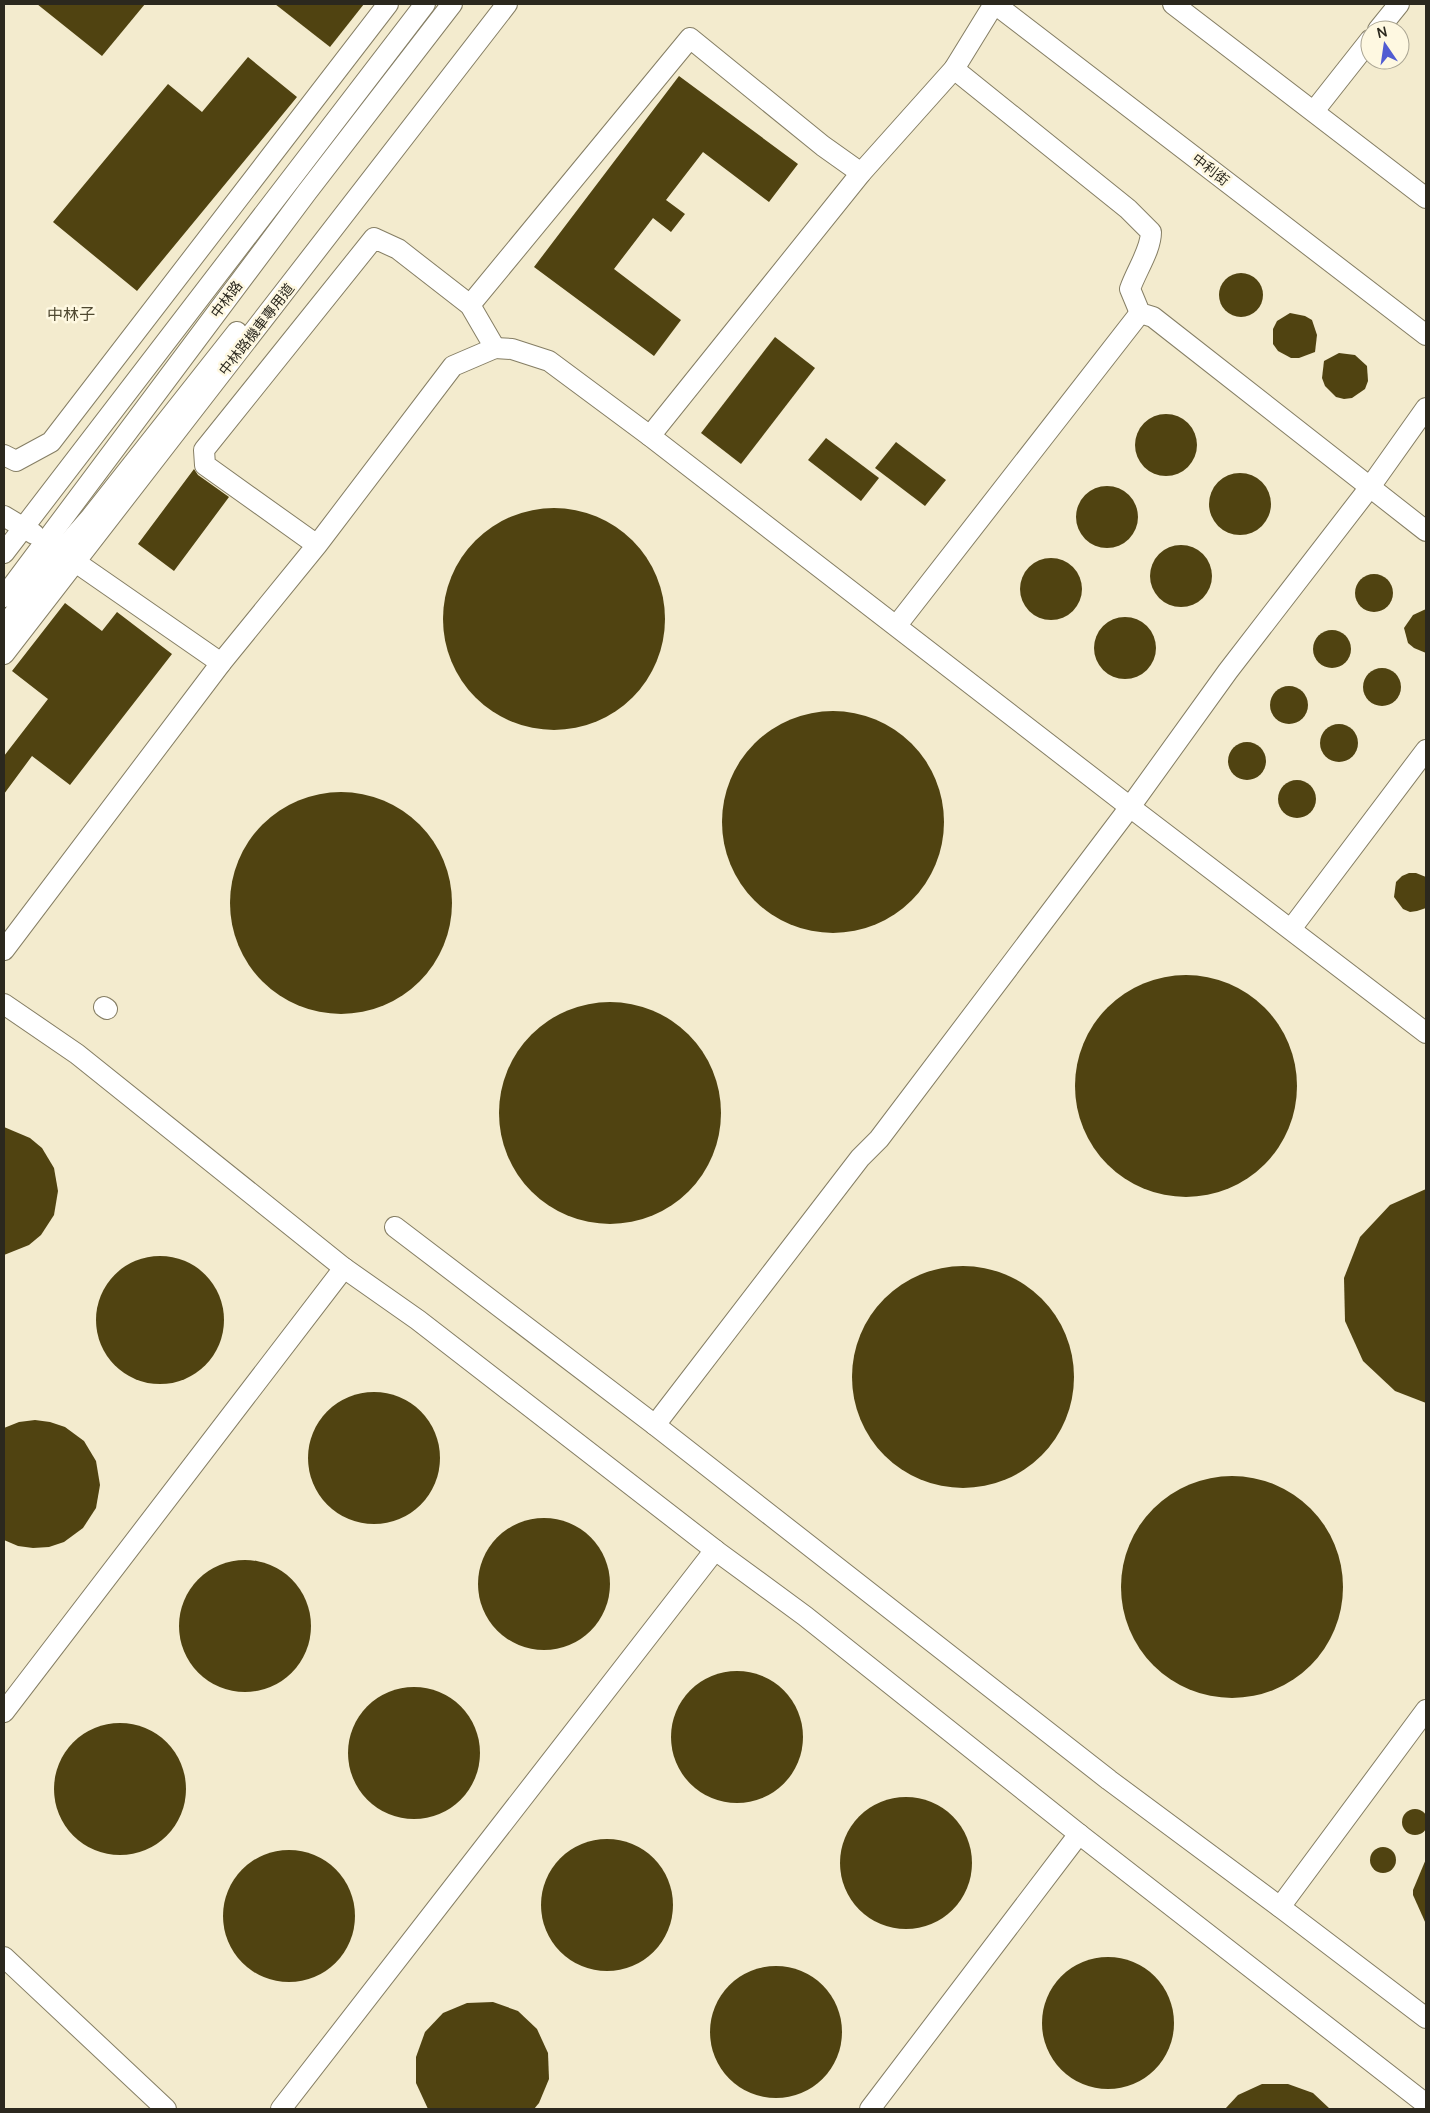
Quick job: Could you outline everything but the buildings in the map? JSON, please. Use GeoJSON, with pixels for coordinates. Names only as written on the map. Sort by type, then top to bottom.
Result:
{"type":"FeatureCollection","features":[{"type":"Feature","properties":{"kind":"street"},"geometry":{"type":"LineString","coordinates":[[4,456],[16,461],[51,442],[388,4]]}},
{"type":"Feature","properties":{"kind":"street"},"geometry":{"type":"LineString","coordinates":[[4,553],[22,527],[425,4]]}},
{"type":"Feature","properties":{"kind":"street","name":"中林路"},"geometry":{"type":"LineString","coordinates":[[4,597],[61,551],[307,192],[452,4]]}},
{"type":"Feature","properties":{"kind":"street"},"geometry":{"type":"LineString","coordinates":[[4,627],[61,551],[91,517],[172,412],[335,210],[490,4]]}},
{"type":"Feature","properties":{"kind":"street","name":"中林路機車專用道"},"geometry":{"type":"LineString","coordinates":[[4,654],[61,551],[180,428],[507,4]]}},
{"type":"Feature","properties":{"kind":"street"},"geometry":{"type":"LineString","coordinates":[[650,436],[860,172],[954,69],[995,4]]}},
{"type":"Feature","properties":{"kind":"street","name":"中利街"},"geometry":{"type":"LineString","coordinates":[[995,4],[1426,335]]}},
{"type":"Feature","properties":{"kind":"street"},"geometry":{"type":"LineString","coordinates":[[1173,4],[1426,198]]}},
{"type":"Feature","properties":{"kind":"street"},"geometry":{"type":"LineString","coordinates":[[1386,20],[1399,4]]}},
{"type":"Feature","properties":{"kind":"street"},"geometry":{"type":"LineString","coordinates":[[470,305],[690,38],[823,146],[860,172]]}},
{"type":"Feature","properties":{"kind":"street"},"geometry":{"type":"LineString","coordinates":[[1314,111],[1360,53]]}},
{"type":"Feature","properties":{"kind":"street"},"geometry":{"type":"LineString","coordinates":[[954,69],[1128,209],[1151,232],[1147,251],[1130,289],[1140,313]]}},
{"type":"Feature","properties":{"kind":"street"},"geometry":{"type":"LineString","coordinates":[[316,545],[205,465],[204,450],[374,238],[398,249],[470,305],[495,348]]}},
{"type":"Feature","properties":{"kind":"street"},"geometry":{"type":"LineString","coordinates":[[1140,313],[1153,317],[1426,531]]}},
{"type":"Feature","properties":{"kind":"street"},"geometry":{"type":"LineString","coordinates":[[897,625],[1140,313]]}},
{"type":"Feature","properties":{"kind":"street"},"geometry":{"type":"LineString","coordinates":[[4,950],[221,663],[316,545],[453,366],[495,348],[512,349],[548,361],[650,436],[1426,1033]]}},
{"type":"Feature","properties":{"kind":"street"},"geometry":{"type":"LineString","coordinates":[[655,1425],[860,1158],[879,1139],[1130,807],[1228,671],[1370,486],[1426,408]]}},
{"type":"Feature","properties":{"kind":"street"},"geometry":{"type":"LineString","coordinates":[[4,516],[61,551],[221,663]]}},
{"type":"Feature","properties":{"kind":"street"},"geometry":{"type":"LineString","coordinates":[[1292,929],[1426,750]]}},
{"type":"Feature","properties":{"kind":"street"},"geometry":{"type":"LineString","coordinates":[[4,1004],[77,1054],[344,1268],[418,1320],[715,1550],[805,1616],[1079,1834],[1426,2104]]}},
{"type":"Feature","properties":{"kind":"street"},"geometry":{"type":"LineString","coordinates":[[394,1227],[655,1425],[1109,1780],[1426,2018]]}},
{"type":"Feature","properties":{"kind":"street"},"geometry":{"type":"LineString","coordinates":[[4,1712],[344,1268]]}},
{"type":"Feature","properties":{"kind":"street"},"geometry":{"type":"LineString","coordinates":[[281,2109],[715,1550]]}},
{"type":"Feature","properties":{"kind":"street"},"geometry":{"type":"LineString","coordinates":[[1280,1907],[1426,1710]]}},
{"type":"Feature","properties":{"kind":"street"},"geometry":{"type":"LineString","coordinates":[[870,2109],[1079,1834]]}},
{"type":"Feature","properties":{"kind":"street"},"geometry":{"type":"LineString","coordinates":[[4,1957],[166,2109]]}},
{"type":"Feature","properties":{"kind":"district","name":"中林子"},"geometry":{"type":"Point","coordinates":[71,314]}}]}
